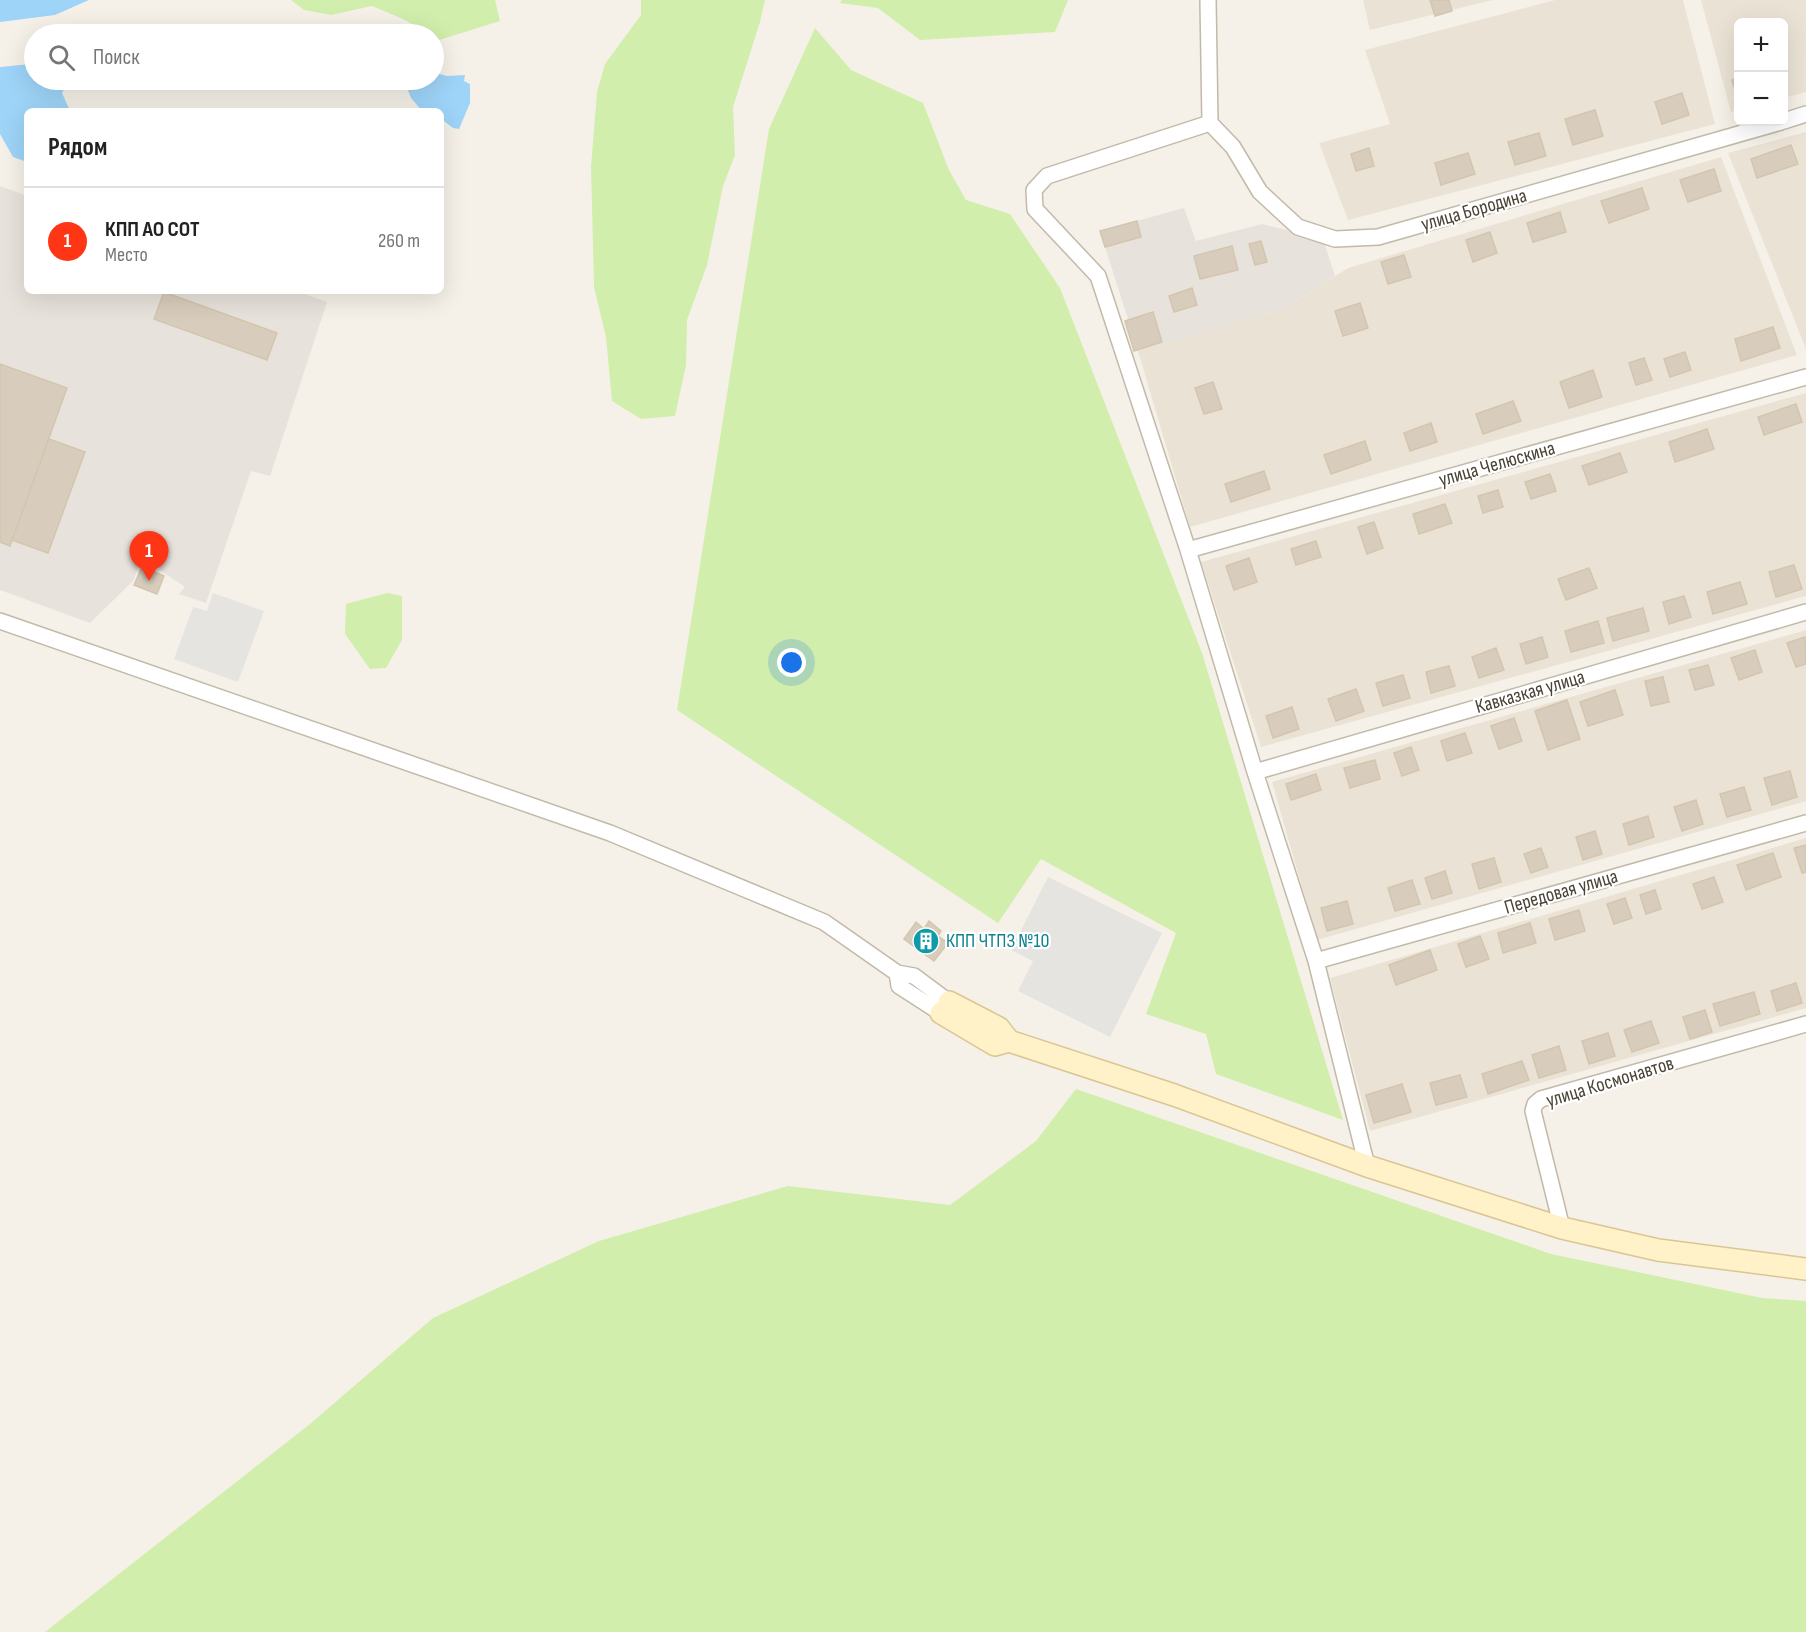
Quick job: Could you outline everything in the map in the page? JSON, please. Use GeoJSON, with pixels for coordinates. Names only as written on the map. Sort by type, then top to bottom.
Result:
{"type":"FeatureCollection","features":[{"type":"Feature","properties":{"kind":"street"},"geometry":{"type":"LineString","coordinates":[[1208,0],[1210,123],[1047,176],[1034,190],[1035,209],[1098,276],[1188,550],[1255,772],[1316,962],[1367,1166]]}},
{"type":"Feature","properties":{"kind":"street","name":"улица Бородина"},"geometry":{"type":"LineString","coordinates":[[1788,119],[1806,114]]}},
{"type":"Feature","properties":{"kind":"street","name":"улица Бородина"},"geometry":{"type":"LineString","coordinates":[[1210,123],[1233,147],[1260,192],[1298,226],[1335,239],[1378,237],[1765,126]]}},
{"type":"Feature","properties":{"kind":"street","name":"улица Челюскина"},"geometry":{"type":"LineString","coordinates":[[1188,550],[1806,377]]}},
{"type":"Feature","properties":{"kind":"street","name":"Кавказкая улица"},"geometry":{"type":"LineString","coordinates":[[1255,772],[1806,612]]}},
{"type":"Feature","properties":{"kind":"street"},"geometry":{"type":"LineString","coordinates":[[0,621],[610,833],[824,922],[897,974],[899,986],[945,1007],[995,1045],[1009,1041],[1174,1095],[1367,1166],[1562,1228],[1658,1250],[1806,1269]]}},
{"type":"Feature","properties":{"kind":"street","name":"Передовая улица"},"geometry":{"type":"LineString","coordinates":[[1316,962],[1806,823]]}},
{"type":"Feature","properties":{"kind":"street","name":"улица Космонавтов"},"geometry":{"type":"LineString","coordinates":[[1562,1228],[1533,1111],[1535,1104],[1541,1099],[1806,1024]]}},
{"type":"Feature","properties":{"kind":"shaded area"},"geometry":{"type":"Polygon","coordinates":[[[1363,0],[1493,0],[1370,30],[1363,0]]]}},
{"type":"Feature","properties":{"kind":"shaded area"},"geometry":{"type":"Polygon","coordinates":[[[1555,0],[1683,0],[1715,124],[1348,220],[1319,143],[1390,124],[1365,50],[1555,0]]]}},
{"type":"Feature","properties":{"kind":"shaded area"},"geometry":{"type":"Polygon","coordinates":[[[1701,0],[1806,0],[1806,92],[1788,97],[1788,18],[1734,18],[1734,111],[1731,112],[1701,0]]]}},
{"type":"Feature","properties":{"kind":"shaded area"},"geometry":{"type":"Polygon","coordinates":[[[1806,132],[1806,349],[1728,153],[1806,132]]]}},
{"type":"Feature","properties":{"kind":"shaded area"},"geometry":{"type":"Polygon","coordinates":[[[1721,157],[1797,355],[1190,527],[1138,351],[1283,309],[1348,268],[1721,157]]]}},
{"type":"Feature","properties":{"kind":"shaded area"},"geometry":{"type":"Polygon","coordinates":[[[0,186],[24,195],[24,294],[304,294],[327,302],[270,476],[251,471],[206,603],[179,594],[185,587],[161,571],[155,561],[139,563],[134,580],[90,623],[0,590],[0,186]]]}},
{"type":"Feature","properties":{"kind":"shaded area"},"geometry":{"type":"Polygon","coordinates":[[[1184,208],[1196,241],[1262,224],[1323,239],[1335,276],[1283,309],[1138,351],[1100,231],[1184,208]]]}},
{"type":"Feature","properties":{"kind":"shaded area"},"geometry":{"type":"Polygon","coordinates":[[[1806,393],[1806,596],[1261,747],[1201,562],[1806,393]]]}},
{"type":"Feature","properties":{"kind":"shaded area"},"geometry":{"type":"Polygon","coordinates":[[[213,593],[264,611],[238,682],[174,659],[193,607],[207,611],[213,593]]]}},
{"type":"Feature","properties":{"kind":"shaded area"},"geometry":{"type":"Polygon","coordinates":[[[1806,630],[1806,801],[1317,940],[1272,782],[1806,630]]]}},
{"type":"Feature","properties":{"kind":"shaded area"},"geometry":{"type":"Polygon","coordinates":[[[1806,838],[1806,1008],[1370,1131],[1330,978],[1806,838]]]}},
{"type":"Feature","properties":{"kind":"shaded area"},"geometry":{"type":"Polygon","coordinates":[[[1048,877],[1162,933],[1110,1037],[1018,991],[1033,961],[1011,950],[1048,877]]]}},
{"type":"Feature","properties":{"kind":"green space"},"geometry":{"type":"Polygon","coordinates":[[[291,0],[495,0],[500,21],[444,38],[444,24],[412,24],[372,6],[331,15],[304,10],[291,0]]]}},
{"type":"Feature","properties":{"kind":"green space"},"geometry":{"type":"Polygon","coordinates":[[[641,0],[765,0],[733,107],[735,155],[723,186],[707,265],[687,320],[686,365],[675,416],[641,419],[612,401],[606,337],[594,287],[591,167],[597,92],[605,64],[641,15],[641,0]]]}},
{"type":"Feature","properties":{"kind":"green space"},"geometry":{"type":"Polygon","coordinates":[[[842,0],[1068,0],[1055,32],[920,40],[878,8],[840,3],[842,0]]]}},
{"type":"Feature","properties":{"kind":"green space"},"geometry":{"type":"Polygon","coordinates":[[[815,28],[851,70],[923,103],[949,170],[966,200],[1010,214],[1060,288],[1202,653],[1343,1120],[1216,1074],[1206,1034],[1146,1014],[1176,933],[1041,859],[998,923],[677,710],[769,129],[815,28]]]}},
{"type":"Feature","properties":{"kind":"green space"},"geometry":{"type":"Polygon","coordinates":[[[387,593],[402,596],[402,640],[386,668],[370,669],[345,634],[346,604],[387,593]]]}},
{"type":"Feature","properties":{"kind":"green space"},"geometry":{"type":"Polygon","coordinates":[[[1076,1089],[1551,1254],[1762,1298],[1806,1301],[1806,1632],[45,1632],[310,1424],[433,1318],[599,1241],[788,1186],[950,1205],[1036,1141],[1076,1089]]]}},
{"type":"Feature","properties":{"kind":"water"},"geometry":{"type":"Polygon","coordinates":[[[0,0],[89,0],[55,15],[0,22],[0,0]]]}},
{"type":"Feature","properties":{"kind":"water"},"geometry":{"type":"Polygon","coordinates":[[[24,65],[24,90],[64,90],[62,93],[69,108],[24,108],[24,161],[13,157],[0,134],[0,67],[24,65]]]}},
{"type":"Feature","properties":{"kind":"water"},"geometry":{"type":"Polygon","coordinates":[[[444,75],[465,75],[464,81],[470,84],[470,103],[459,129],[453,128],[444,121],[444,108],[419,108],[408,90],[444,90],[444,75]]]}},
{"type":"Feature","properties":{"kind":"building"},"geometry":{"type":"Polygon","coordinates":[[[1430,0],[1449,0],[1452,11],[1435,16],[1430,0]]]}},
{"type":"Feature","properties":{"kind":"building"},"geometry":{"type":"Polygon","coordinates":[[[1682,93],[1689,115],[1662,124],[1655,102],[1682,93]]]}},
{"type":"Feature","properties":{"kind":"building"},"geometry":{"type":"Polygon","coordinates":[[[1595,110],[1603,136],[1573,145],[1565,119],[1595,110]]]}},
{"type":"Feature","properties":{"kind":"building"},"geometry":{"type":"Polygon","coordinates":[[[1539,133],[1546,156],[1515,165],[1508,142],[1539,133]]]}},
{"type":"Feature","properties":{"kind":"building"},"geometry":{"type":"Polygon","coordinates":[[[1791,145],[1798,164],[1757,178],[1751,159],[1791,145]]]}},
{"type":"Feature","properties":{"kind":"building"},"geometry":{"type":"Polygon","coordinates":[[[1369,148],[1374,166],[1356,171],[1351,154],[1369,148]]]}},
{"type":"Feature","properties":{"kind":"building"},"geometry":{"type":"Polygon","coordinates":[[[1468,153],[1475,174],[1441,185],[1435,163],[1468,153]]]}},
{"type":"Feature","properties":{"kind":"building"},"geometry":{"type":"Polygon","coordinates":[[[1714,169],[1721,191],[1688,202],[1680,180],[1714,169]]]}},
{"type":"Feature","properties":{"kind":"building"},"geometry":{"type":"Polygon","coordinates":[[[1642,188],[1649,209],[1609,223],[1601,201],[1642,188]]]}},
{"type":"Feature","properties":{"kind":"building"},"geometry":{"type":"Polygon","coordinates":[[[1560,212],[1566,232],[1533,242],[1527,223],[1560,212]]]}},
{"type":"Feature","properties":{"kind":"building"},"geometry":{"type":"Polygon","coordinates":[[[1137,221],[1141,237],[1105,247],[1100,231],[1137,221]]]}},
{"type":"Feature","properties":{"kind":"building"},"geometry":{"type":"Polygon","coordinates":[[[1490,232],[1497,253],[1473,262],[1466,240],[1490,232]]]}},
{"type":"Feature","properties":{"kind":"building"},"geometry":{"type":"Polygon","coordinates":[[[1261,241],[1267,262],[1255,265],[1249,244],[1261,241]]]}},
{"type":"Feature","properties":{"kind":"building"},"geometry":{"type":"Polygon","coordinates":[[[1232,246],[1238,270],[1200,279],[1194,256],[1232,246]]]}},
{"type":"Feature","properties":{"kind":"building"},"geometry":{"type":"Polygon","coordinates":[[[1404,255],[1411,277],[1388,284],[1381,262],[1404,255]]]}},
{"type":"Feature","properties":{"kind":"building"},"geometry":{"type":"Polygon","coordinates":[[[1192,288],[1197,305],[1174,312],[1169,296],[1192,288]]]}},
{"type":"Feature","properties":{"kind":"building"},"geometry":{"type":"Polygon","coordinates":[[[163,294],[170,294],[277,333],[267,360],[154,319],[163,294]]]}},
{"type":"Feature","properties":{"kind":"building"},"geometry":{"type":"Polygon","coordinates":[[[1360,303],[1368,328],[1343,336],[1335,311],[1360,303]]]}},
{"type":"Feature","properties":{"kind":"building"},"geometry":{"type":"Polygon","coordinates":[[[1153,312],[1162,342],[1134,351],[1125,321],[1153,312]]]}},
{"type":"Feature","properties":{"kind":"building"},"geometry":{"type":"Polygon","coordinates":[[[1773,327],[1780,348],[1741,361],[1735,339],[1773,327]]]}},
{"type":"Feature","properties":{"kind":"building"},"geometry":{"type":"Polygon","coordinates":[[[1685,352],[1691,370],[1670,377],[1664,359],[1685,352]]]}},
{"type":"Feature","properties":{"kind":"building"},"geometry":{"type":"Polygon","coordinates":[[[1644,358],[1652,380],[1636,385],[1629,363],[1644,358]]]}},
{"type":"Feature","properties":{"kind":"building"},"geometry":{"type":"Polygon","coordinates":[[[0,364],[67,388],[10,546],[0,542],[0,364]]]}},
{"type":"Feature","properties":{"kind":"building"},"geometry":{"type":"Polygon","coordinates":[[[1593,370],[1602,397],[1569,408],[1560,382],[1593,370]]]}},
{"type":"Feature","properties":{"kind":"building"},"geometry":{"type":"Polygon","coordinates":[[[1213,382],[1222,409],[1204,414],[1195,388],[1213,382]]]}},
{"type":"Feature","properties":{"kind":"building"},"geometry":{"type":"Polygon","coordinates":[[[1513,401],[1521,421],[1483,434],[1476,414],[1513,401]]]}},
{"type":"Feature","properties":{"kind":"building"},"geometry":{"type":"Polygon","coordinates":[[[1796,404],[1802,422],[1764,435],[1758,417],[1796,404]]]}},
{"type":"Feature","properties":{"kind":"building"},"geometry":{"type":"Polygon","coordinates":[[[1431,423],[1437,442],[1410,451],[1404,433],[1431,423]]]}},
{"type":"Feature","properties":{"kind":"building"},"geometry":{"type":"Polygon","coordinates":[[[1707,429],[1714,449],[1675,462],[1669,442],[1707,429]]]}},
{"type":"Feature","properties":{"kind":"building"},"geometry":{"type":"Polygon","coordinates":[[[49,439],[85,452],[48,553],[12,540],[49,439]]]}},
{"type":"Feature","properties":{"kind":"building"},"geometry":{"type":"Polygon","coordinates":[[[1365,441],[1371,460],[1331,474],[1324,455],[1365,441]]]}},
{"type":"Feature","properties":{"kind":"building"},"geometry":{"type":"Polygon","coordinates":[[[1620,453],[1627,472],[1589,485],[1582,466],[1620,453]]]}},
{"type":"Feature","properties":{"kind":"building"},"geometry":{"type":"Polygon","coordinates":[[[1264,471],[1270,489],[1231,502],[1225,484],[1264,471]]]}},
{"type":"Feature","properties":{"kind":"building"},"geometry":{"type":"Polygon","coordinates":[[[1550,474],[1556,491],[1531,499],[1525,482],[1550,474]]]}},
{"type":"Feature","properties":{"kind":"building"},"geometry":{"type":"Polygon","coordinates":[[[1498,490],[1503,507],[1483,513],[1478,496],[1498,490]]]}},
{"type":"Feature","properties":{"kind":"building"},"geometry":{"type":"Polygon","coordinates":[[[1445,504],[1452,523],[1419,534],[1413,514],[1445,504]]]}},
{"type":"Feature","properties":{"kind":"building"},"geometry":{"type":"Polygon","coordinates":[[[1374,522],[1383,548],[1367,554],[1358,527],[1374,522]]]}},
{"type":"Feature","properties":{"kind":"building"},"geometry":{"type":"Polygon","coordinates":[[[1316,541],[1321,557],[1296,565],[1291,549],[1316,541]]]}},
{"type":"Feature","properties":{"kind":"building"},"geometry":{"type":"Polygon","coordinates":[[[1249,558],[1257,582],[1234,590],[1226,566],[1249,558]]]}},
{"type":"Feature","properties":{"kind":"building"},"geometry":{"type":"Polygon","coordinates":[[[1794,565],[1802,589],[1776,597],[1769,572],[1794,565]]]}},
{"type":"Feature","properties":{"kind":"building"},"geometry":{"type":"Polygon","coordinates":[[[142,567],[164,576],[157,594],[134,585],[142,567]]]}},
{"type":"Feature","properties":{"kind":"building"},"geometry":{"type":"Polygon","coordinates":[[[1589,568],[1597,588],[1566,600],[1558,579],[1589,568]]]}},
{"type":"Feature","properties":{"kind":"building"},"geometry":{"type":"Polygon","coordinates":[[[1740,582],[1747,604],[1713,614],[1707,592],[1740,582]]]}},
{"type":"Feature","properties":{"kind":"building"},"geometry":{"type":"Polygon","coordinates":[[[1684,596],[1691,617],[1669,624],[1663,602],[1684,596]]]}},
{"type":"Feature","properties":{"kind":"building"},"geometry":{"type":"Polygon","coordinates":[[[1643,608],[1649,631],[1613,641],[1607,618],[1643,608]]]}},
{"type":"Feature","properties":{"kind":"building"},"geometry":{"type":"Polygon","coordinates":[[[1598,621],[1604,643],[1571,652],[1565,631],[1598,621]]]}},
{"type":"Feature","properties":{"kind":"building"},"geometry":{"type":"Polygon","coordinates":[[[1542,637],[1548,657],[1526,664],[1520,644],[1542,637]]]}},
{"type":"Feature","properties":{"kind":"building"},"geometry":{"type":"Polygon","coordinates":[[[1805,637],[1806,664],[1796,667],[1787,643],[1805,637]]]}},
{"type":"Feature","properties":{"kind":"building"},"geometry":{"type":"Polygon","coordinates":[[[1496,648],[1504,670],[1479,678],[1472,657],[1496,648]]]}},
{"type":"Feature","properties":{"kind":"building"},"geometry":{"type":"Polygon","coordinates":[[[1755,650],[1762,672],[1739,680],[1731,658],[1755,650]]]}},
{"type":"Feature","properties":{"kind":"building"},"geometry":{"type":"Polygon","coordinates":[[[1708,665],[1714,685],[1695,690],[1689,670],[1708,665]]]}},
{"type":"Feature","properties":{"kind":"building"},"geometry":{"type":"Polygon","coordinates":[[[1449,666],[1455,686],[1431,693],[1426,672],[1449,666]]]}},
{"type":"Feature","properties":{"kind":"building"},"geometry":{"type":"Polygon","coordinates":[[[1403,675],[1410,698],[1383,706],[1376,683],[1403,675]]]}},
{"type":"Feature","properties":{"kind":"building"},"geometry":{"type":"Polygon","coordinates":[[[1663,677],[1669,702],[1651,706],[1645,681],[1663,677]]]}},
{"type":"Feature","properties":{"kind":"building"},"geometry":{"type":"Polygon","coordinates":[[[1356,689],[1364,711],[1336,721],[1328,699],[1356,689]]]}},
{"type":"Feature","properties":{"kind":"building"},"geometry":{"type":"Polygon","coordinates":[[[1615,690],[1623,715],[1588,726],[1580,702],[1615,690]]]}},
{"type":"Feature","properties":{"kind":"building"},"geometry":{"type":"Polygon","coordinates":[[[1567,700],[1580,739],[1548,750],[1535,711],[1567,700]]]}},
{"type":"Feature","properties":{"kind":"building"},"geometry":{"type":"Polygon","coordinates":[[[1292,707],[1299,729],[1273,738],[1266,716],[1292,707]]]}},
{"type":"Feature","properties":{"kind":"building"},"geometry":{"type":"Polygon","coordinates":[[[1514,718],[1522,741],[1499,749],[1491,726],[1514,718]]]}},
{"type":"Feature","properties":{"kind":"building"},"geometry":{"type":"Polygon","coordinates":[[[1465,733],[1472,753],[1447,761],[1441,741],[1465,733]]]}},
{"type":"Feature","properties":{"kind":"building"},"geometry":{"type":"Polygon","coordinates":[[[1411,747],[1419,770],[1402,776],[1394,753],[1411,747]]]}},
{"type":"Feature","properties":{"kind":"building"},"geometry":{"type":"Polygon","coordinates":[[[1375,760],[1380,779],[1350,788],[1344,768],[1375,760]]]}},
{"type":"Feature","properties":{"kind":"building"},"geometry":{"type":"Polygon","coordinates":[[[1790,771],[1797,797],[1772,805],[1764,778],[1790,771]]]}},
{"type":"Feature","properties":{"kind":"building"},"geometry":{"type":"Polygon","coordinates":[[[1316,774],[1321,790],[1291,800],[1286,784],[1316,774]]]}},
{"type":"Feature","properties":{"kind":"building"},"geometry":{"type":"Polygon","coordinates":[[[1744,787],[1751,810],[1727,817],[1720,794],[1744,787]]]}},
{"type":"Feature","properties":{"kind":"building"},"geometry":{"type":"Polygon","coordinates":[[[1696,800],[1703,824],[1682,831],[1674,807],[1696,800]]]}},
{"type":"Feature","properties":{"kind":"building"},"geometry":{"type":"Polygon","coordinates":[[[1648,816],[1654,837],[1629,845],[1623,824],[1648,816]]]}},
{"type":"Feature","properties":{"kind":"building"},"geometry":{"type":"Polygon","coordinates":[[[1595,831],[1602,854],[1583,860],[1576,837],[1595,831]]]}},
{"type":"Feature","properties":{"kind":"building"},"geometry":{"type":"Polygon","coordinates":[[[1806,845],[1806,872],[1802,873],[1794,848],[1806,845]]]}},
{"type":"Feature","properties":{"kind":"building"},"geometry":{"type":"Polygon","coordinates":[[[1541,848],[1548,867],[1531,873],[1524,854],[1541,848]]]}},
{"type":"Feature","properties":{"kind":"building"},"geometry":{"type":"Polygon","coordinates":[[[1773,853],[1781,877],[1746,890],[1737,865],[1773,853]]]}},
{"type":"Feature","properties":{"kind":"building"},"geometry":{"type":"Polygon","coordinates":[[[1494,858],[1501,882],[1479,889],[1472,864],[1494,858]]]}},
{"type":"Feature","properties":{"kind":"building"},"geometry":{"type":"Polygon","coordinates":[[[1445,871],[1452,893],[1432,899],[1425,878],[1445,871]]]}},
{"type":"Feature","properties":{"kind":"building"},"geometry":{"type":"Polygon","coordinates":[[[1714,877],[1723,902],[1702,909],[1693,884],[1714,877]]]}},
{"type":"Feature","properties":{"kind":"building"},"geometry":{"type":"Polygon","coordinates":[[[1412,880],[1420,904],[1395,911],[1388,888],[1412,880]]]}},
{"type":"Feature","properties":{"kind":"building"},"geometry":{"type":"Polygon","coordinates":[[[1655,890],[1661,909],[1646,914],[1640,895],[1655,890]]]}},
{"type":"Feature","properties":{"kind":"building"},"geometry":{"type":"Polygon","coordinates":[[[1625,898],[1632,918],[1614,924],[1607,904],[1625,898]]]}},
{"type":"Feature","properties":{"kind":"building"},"geometry":{"type":"Polygon","coordinates":[[[1347,901],[1353,924],[1327,931],[1321,908],[1347,901]]]}},
{"type":"Feature","properties":{"kind":"building"},"geometry":{"type":"Polygon","coordinates":[[[1579,910],[1585,931],[1555,940],[1549,919],[1579,910]]]}},
{"type":"Feature","properties":{"kind":"building","name":"КПП ЧТПЗ №10"},"geometry":{"type":"Polygon","coordinates":[[[929,921],[941,931],[938,936],[948,943],[934,961],[904,939],[916,922],[924,929],[929,921]]]}},
{"type":"Feature","properties":{"kind":"building"},"geometry":{"type":"Polygon","coordinates":[[[1530,923],[1536,943],[1503,953],[1498,933],[1530,923]]]}},
{"type":"Feature","properties":{"kind":"building"},"geometry":{"type":"Polygon","coordinates":[[[1480,936],[1489,959],[1466,967],[1458,944],[1480,936]]]}},
{"type":"Feature","properties":{"kind":"building"},"geometry":{"type":"Polygon","coordinates":[[[1430,950],[1437,970],[1396,985],[1389,965],[1430,950]]]}},
{"type":"Feature","properties":{"kind":"building"},"geometry":{"type":"Polygon","coordinates":[[[1796,983],[1802,1003],[1777,1011],[1771,991],[1796,983]]]}},
{"type":"Feature","properties":{"kind":"building"},"geometry":{"type":"Polygon","coordinates":[[[1754,992],[1760,1014],[1720,1026],[1713,1004],[1754,992]]]}},
{"type":"Feature","properties":{"kind":"building"},"geometry":{"type":"Polygon","coordinates":[[[1705,1010],[1712,1032],[1690,1039],[1683,1017],[1705,1010]]]}},
{"type":"Feature","properties":{"kind":"building"},"geometry":{"type":"Polygon","coordinates":[[[1651,1021],[1659,1043],[1632,1052],[1624,1030],[1651,1021]]]}},
{"type":"Feature","properties":{"kind":"building"},"geometry":{"type":"Polygon","coordinates":[[[1608,1033],[1615,1056],[1589,1064],[1582,1041],[1608,1033]]]}},
{"type":"Feature","properties":{"kind":"building"},"geometry":{"type":"Polygon","coordinates":[[[1559,1046],[1566,1070],[1539,1078],[1532,1055],[1559,1046]]]}},
{"type":"Feature","properties":{"kind":"building"},"geometry":{"type":"Polygon","coordinates":[[[1522,1061],[1529,1080],[1488,1094],[1482,1074],[1522,1061]]]}},
{"type":"Feature","properties":{"kind":"building"},"geometry":{"type":"Polygon","coordinates":[[[1460,1075],[1467,1097],[1436,1105],[1430,1083],[1460,1075]]]}},
{"type":"Feature","properties":{"kind":"building"},"geometry":{"type":"Polygon","coordinates":[[[1402,1084],[1411,1112],[1374,1123],[1366,1095],[1402,1084]]]}},
{"type":"Feature","properties":{"kind":"place","name":"КПП АО СОТ"},"geometry":{"type":"Point","coordinates":[149,581]}},
{"type":"Feature","properties":{"kind":"place","name":"КПП ЧТПЗ №10"},"geometry":{"type":"Point","coordinates":[926,941]}}]}
